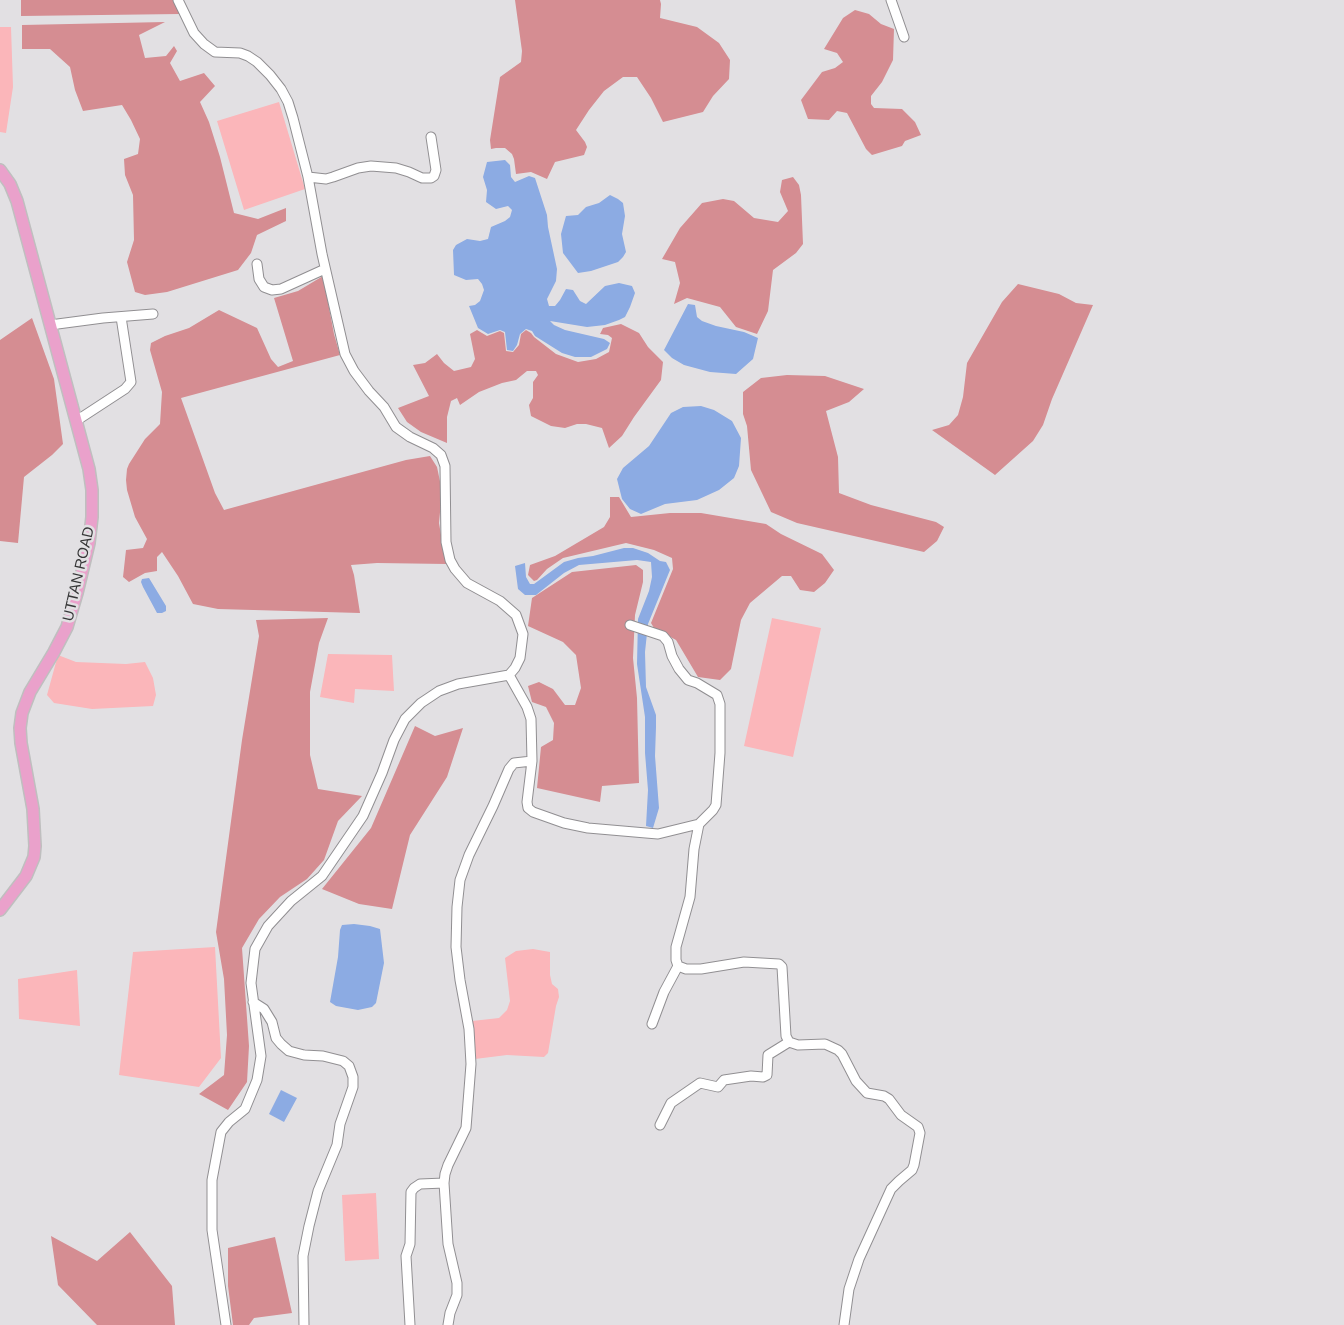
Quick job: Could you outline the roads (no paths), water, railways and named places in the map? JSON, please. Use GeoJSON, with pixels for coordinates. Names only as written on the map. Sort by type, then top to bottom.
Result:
{"type":"FeatureCollection","features":[{"type":"Feature","properties":{"kind":"main road","name":"UTTAN ROAD"},"geometry":{"type":"LineString","coordinates":[[0,170],[10,184],[17,201],[89,470],[92,490],[92,517],[89,543],[78,593],[67,627],[30,692],[22,713],[20,735],[33,810],[34,857],[26,876],[0,910]]}},
{"type":"Feature","properties":{"kind":"street"},"geometry":{"type":"LineString","coordinates":[[178,0],[194,34],[204,44],[215,52],[240,53],[258,62],[270,75],[288,102],[308,177],[325,269],[345,354],[354,371],[384,407],[396,427],[410,438],[433,448],[441,455],[445,466],[446,542],[450,560],[467,583],[500,601],[516,615],[523,634],[520,658],[515,668],[509,674],[458,684],[439,691],[421,703],[405,719],[394,740],[382,773],[362,816],[322,876],[291,901],[268,926],[255,949],[251,983],[261,1056],[257,1080],[245,1109],[228,1122],[222,1132],[212,1180],[212,1230],[226,1325]]}},
{"type":"Feature","properties":{"kind":"street"},"geometry":{"type":"LineString","coordinates":[[891,0],[904,37]]}},
{"type":"Feature","properties":{"kind":"street"},"geometry":{"type":"LineString","coordinates":[[308,177],[326,179],[358,168],[371,166],[396,168],[422,178],[431,178],[436,170],[431,137]]}},
{"type":"Feature","properties":{"kind":"street"},"geometry":{"type":"LineString","coordinates":[[257,264],[259,279],[264,287],[272,290],[281,289],[325,269]]}},
{"type":"Feature","properties":{"kind":"street"},"geometry":{"type":"LineString","coordinates":[[50,325],[153,314]]}},
{"type":"Feature","properties":{"kind":"street"},"geometry":{"type":"LineString","coordinates":[[76,421],[125,389],[131,382],[121,317]]}},
{"type":"Feature","properties":{"kind":"street"},"geometry":{"type":"LineString","coordinates":[[509,674],[527,707],[531,719],[532,760],[527,802],[528,808],[533,812],[564,823],[588,828],[658,834],[699,824],[716,805],[720,753],[720,704],[717,695],[688,680],[679,669],[672,656],[668,642],[663,636],[630,625]]}},
{"type":"Feature","properties":{"kind":"street"},"geometry":{"type":"LineString","coordinates":[[448,1325],[450,1313],[457,1295],[458,1283],[448,1244],[444,1183],[448,1165],[466,1128],[471,1064],[469,1029],[456,947],[460,880],[469,855],[509,769],[514,763],[532,760]]}},
{"type":"Feature","properties":{"kind":"street"},"geometry":{"type":"LineString","coordinates":[[652,1024],[664,992],[678,966],[676,947],[690,896],[694,849],[699,824]]}},
{"type":"Feature","properties":{"kind":"street"},"geometry":{"type":"LineString","coordinates":[[678,966],[686,969],[701,970],[744,962],[779,964],[782,967],[786,1036],[789,1042],[798,1045],[825,1044],[838,1050],[856,1081],[867,1093],[884,1096],[889,1099],[901,1115],[918,1127],[920,1133],[914,1165],[912,1170],[891,1189],[859,1259],[849,1289],[844,1325]]}},
{"type":"Feature","properties":{"kind":"street"},"geometry":{"type":"LineString","coordinates":[[253,1002],[264,1009],[272,1022],[276,1038],[281,1044],[289,1050],[304,1055],[323,1056],[343,1061],[350,1066],[353,1077],[353,1087],[340,1124],[337,1145],[318,1191],[307,1234],[303,1256],[304,1325]]}},
{"type":"Feature","properties":{"kind":"street"},"geometry":{"type":"LineString","coordinates":[[660,1125],[671,1103],[700,1083],[718,1087],[724,1080],[751,1076],[763,1077],[767,1075],[768,1055],[789,1042]]}},
{"type":"Feature","properties":{"kind":"street"},"geometry":{"type":"LineString","coordinates":[[410,1325],[406,1256],[410,1244],[412,1192],[420,1184],[444,1183]]}},
{"type":"Feature","properties":{"kind":"water"},"geometry":{"type":"Polygon","coordinates":[[[505,160],[510,165],[511,177],[515,182],[529,176],[535,178],[547,215],[557,269],[556,281],[547,299],[549,306],[555,306],[566,289],[573,290],[580,301],[586,304],[605,286],[619,283],[632,286],[635,293],[630,307],[625,317],[619,320],[605,325],[587,327],[550,321],[565,330],[604,339],[610,343],[607,349],[591,357],[575,357],[562,353],[535,336],[532,331],[526,329],[520,334],[513,351],[507,350],[505,332],[500,330],[488,334],[478,328],[469,306],[475,305],[480,301],[484,290],[482,284],[478,279],[466,280],[454,275],[453,250],[456,245],[467,239],[480,241],[488,239],[491,227],[510,217],[512,210],[508,206],[496,209],[486,202],[487,190],[483,177],[487,162],[505,160]]]}},
{"type":"Feature","properties":{"kind":"water"},"geometry":{"type":"Polygon","coordinates":[[[610,195],[623,203],[625,216],[622,234],[626,252],[618,262],[591,271],[578,273],[563,253],[561,234],[566,216],[578,215],[586,207],[599,203],[610,195]]]}},
{"type":"Feature","properties":{"kind":"water"},"geometry":{"type":"Polygon","coordinates":[[[688,304],[695,305],[697,317],[702,321],[744,332],[758,338],[753,359],[736,374],[710,372],[684,365],[672,358],[664,350],[688,304]]]}},
{"type":"Feature","properties":{"kind":"water"},"geometry":{"type":"Polygon","coordinates":[[[701,406],[714,410],[732,421],[741,438],[739,466],[734,478],[719,490],[697,500],[665,504],[641,514],[630,509],[622,499],[617,479],[623,468],[649,446],[671,413],[683,407],[701,406]]]}},
{"type":"Feature","properties":{"kind":"water"},"geometry":{"type":"Polygon","coordinates":[[[624,548],[633,548],[648,553],[660,561],[666,562],[670,570],[648,624],[645,652],[646,687],[656,715],[655,756],[659,808],[653,828],[646,826],[648,790],[645,717],[637,664],[638,619],[649,591],[652,577],[651,562],[637,560],[579,565],[564,573],[536,595],[525,595],[518,589],[515,566],[525,563],[526,577],[530,584],[534,584],[564,562],[624,548]]]}},
{"type":"Feature","properties":{"kind":"water"},"geometry":{"type":"Polygon","coordinates":[[[149,578],[166,606],[166,611],[162,613],[157,613],[141,582],[142,579],[149,578]]]}},
{"type":"Feature","properties":{"kind":"water"},"geometry":{"type":"Polygon","coordinates":[[[354,924],[380,929],[384,963],[376,1003],[372,1007],[358,1010],[336,1006],[330,1002],[338,957],[340,930],[342,925],[354,924]]]}},
{"type":"Feature","properties":{"kind":"water"},"geometry":{"type":"Polygon","coordinates":[[[281,1090],[297,1098],[284,1122],[269,1114],[281,1090]]]}}]}
